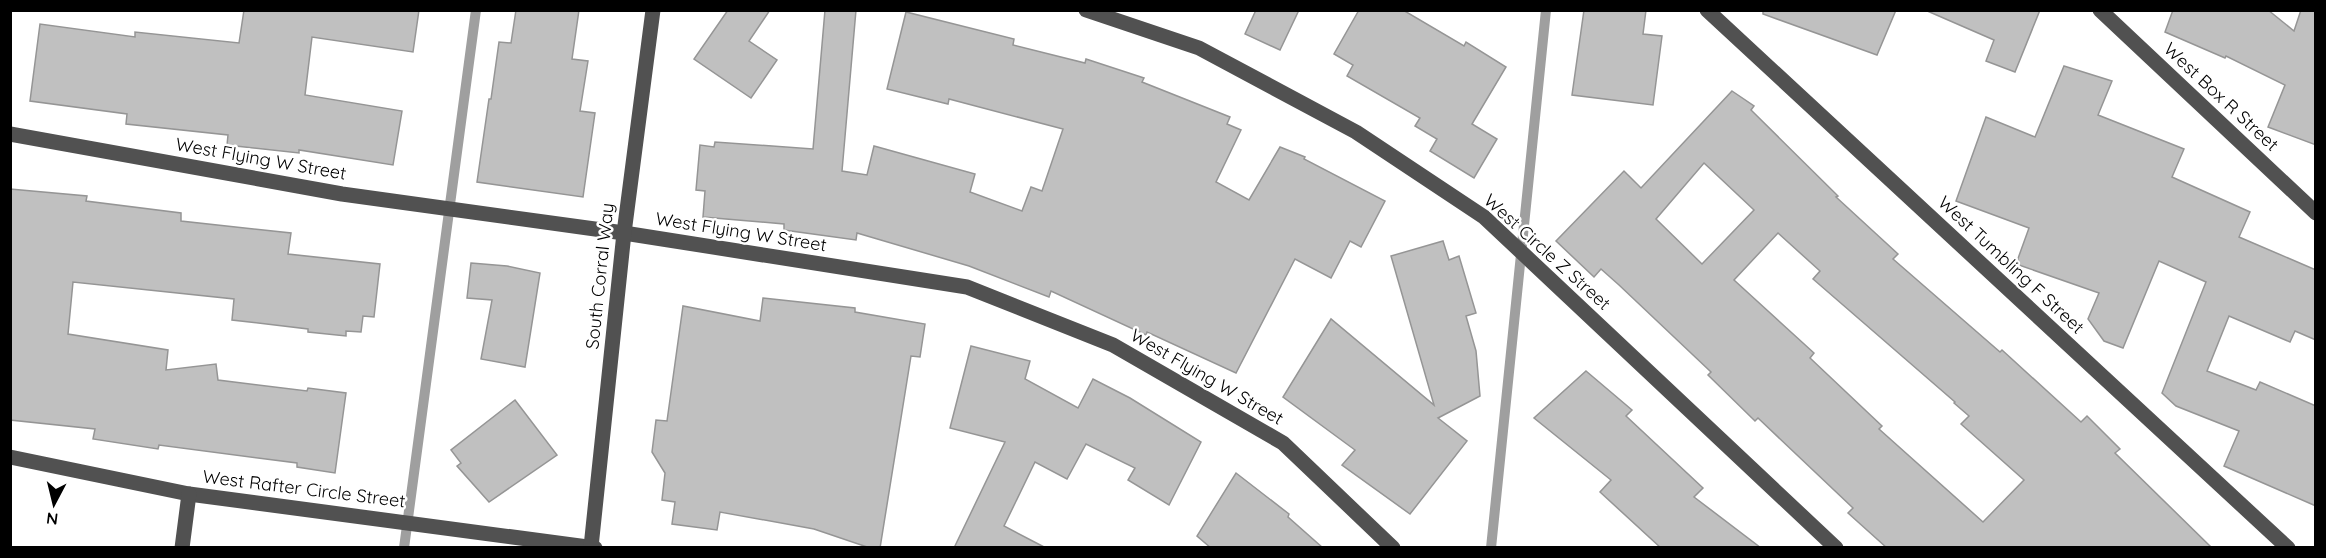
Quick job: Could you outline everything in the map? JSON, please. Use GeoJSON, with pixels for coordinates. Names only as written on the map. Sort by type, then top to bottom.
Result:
{"type":"FeatureCollection","features":[{"type":"Feature","properties":{"kind":"street","name":"South Corral Way"},"geometry":{"type":"LineString","coordinates":[[593,547],[624,233],[653,10]]}},
{"type":"Feature","properties":{"kind":"street","name":"West Circle Z Street"},"geometry":{"type":"LineString","coordinates":[[1086,10],[1199,48],[1356,132],[1484,217],[1836,548]]}},
{"type":"Feature","properties":{"kind":"street","name":"West Tumbling F Street"},"geometry":{"type":"LineString","coordinates":[[1707,10],[2288,548]]}},
{"type":"Feature","properties":{"kind":"street","name":"West Box R Street"},"geometry":{"type":"LineString","coordinates":[[2100,10],[2316,213]]}},
{"type":"Feature","properties":{"kind":"street","name":"West Flying W Street"},"geometry":{"type":"LineString","coordinates":[[10,134],[342,194],[624,233],[967,287],[1113,345],[1282,443],[1393,548]]}},
{"type":"Feature","properties":{"kind":"street","name":"West Rafter Circle Street"},"geometry":{"type":"LineString","coordinates":[[10,457],[189,494],[593,547]]}},
{"type":"Feature","properties":{"kind":"street"},"geometry":{"type":"LineString","coordinates":[[182,548],[189,494]]}},
{"type":"Feature","properties":{"kind":"building"},"geometry":{"type":"Polygon","coordinates":[[[244,10],[419,10],[413,52],[312,37],[305,95],[402,111],[393,165],[299,150],[299,153],[227,145],[228,135],[126,124],[127,114],[30,101],[40,24],[135,37],[135,32],[239,43],[244,10]]]}},
{"type":"Feature","properties":{"kind":"building"},"geometry":{"type":"Polygon","coordinates":[[[516,10],[579,10],[572,59],[588,61],[580,111],[595,113],[583,197],[477,182],[499,42],[511,43],[516,10]]]}},
{"type":"Feature","properties":{"kind":"building"},"geometry":{"type":"Polygon","coordinates":[[[728,10],[770,10],[749,41],[777,60],[751,98],[694,59],[728,10]]]}},
{"type":"Feature","properties":{"kind":"building"},"geometry":{"type":"Polygon","coordinates":[[[825,10],[856,10],[842,171],[867,175],[874,146],[975,174],[970,192],[1022,211],[1031,187],[1042,191],[1063,129],[949,99],[948,104],[887,89],[906,12],[1014,39],[1013,45],[1085,63],[1086,59],[1144,78],[1142,82],[1230,117],[1227,124],[1241,130],[1216,182],[1249,200],[1280,147],[1305,157],[1304,159],[1385,201],[1361,247],[1350,241],[1331,278],[1295,259],[1236,373],[1051,291],[1049,297],[969,266],[857,233],[856,240],[784,230],[784,224],[703,217],[705,191],[696,190],[700,145],[714,147],[715,142],[813,149],[825,10]]]}},
{"type":"Feature","properties":{"kind":"building"},"geometry":{"type":"Polygon","coordinates":[[[1256,10],[1299,10],[1280,50],[1245,34],[1256,10]]]}},
{"type":"Feature","properties":{"kind":"building"},"geometry":{"type":"Polygon","coordinates":[[[1359,10],[1403,10],[1464,46],[1466,42],[1506,67],[1472,124],[1497,139],[1474,178],[1430,151],[1437,139],[1415,126],[1420,118],[1347,76],[1353,65],[1334,54],[1359,10]]]}},
{"type":"Feature","properties":{"kind":"building"},"geometry":{"type":"Polygon","coordinates":[[[1584,10],[1646,10],[1643,34],[1662,36],[1653,105],[1572,95],[1584,10]]]}},
{"type":"Feature","properties":{"kind":"building"},"geometry":{"type":"Polygon","coordinates":[[[1763,10],[1896,10],[1877,55],[1763,14],[1763,10]]]}},
{"type":"Feature","properties":{"kind":"building"},"geometry":{"type":"Polygon","coordinates":[[[1925,10],[2040,10],[2015,72],[1986,61],[1994,40],[1925,10]]]}},
{"type":"Feature","properties":{"kind":"building"},"geometry":{"type":"Polygon","coordinates":[[[2173,10],[2268,10],[2294,31],[2301,10],[2316,10],[2316,145],[2268,127],[2285,85],[2226,56],[2225,58],[2165,32],[2173,10]]]}},
{"type":"Feature","properties":{"kind":"building"},"geometry":{"type":"Polygon","coordinates":[[[2064,66],[2112,81],[2098,115],[2184,149],[2172,177],[2250,212],[2239,237],[2316,270],[2316,340],[2295,331],[2290,342],[2229,316],[2207,371],[2256,390],[2260,382],[2316,406],[2316,506],[2224,466],[2239,431],[2176,406],[2162,393],[2206,282],[2159,261],[2123,348],[2104,341],[2088,319],[2099,293],[2016,264],[2029,228],[1956,201],[1986,117],[2035,137],[2064,66]]]}},
{"type":"Feature","properties":{"kind":"building"},"geometry":{"type":"Polygon","coordinates":[[[1732,91],[1754,106],[1751,110],[1838,196],[1836,197],[1898,254],[1893,259],[2000,352],[2002,350],[2081,422],[2087,416],[2120,449],[2115,453],[2212,548],[1887,548],[1848,513],[1853,508],[1758,418],[1755,421],[1708,375],[1711,372],[1619,285],[1601,269],[1594,277],[1556,241],[1624,171],[1641,188],[1732,91]],[[1704,163],[1656,219],[1702,264],[1754,210],[1704,163]],[[1778,233],[1734,280],[1814,353],[1810,358],[1882,426],[1879,429],[1983,522],[2024,480],[1961,424],[1969,416],[1955,402],[1813,279],[1820,271],[1778,233]]]}},
{"type":"Feature","properties":{"kind":"building"},"geometry":{"type":"Polygon","coordinates":[[[10,189],[87,196],[86,201],[181,213],[181,221],[291,233],[288,254],[380,264],[374,317],[363,316],[361,332],[346,331],[346,336],[232,320],[234,299],[73,282],[68,334],[168,350],[166,370],[216,364],[218,380],[307,391],[308,388],[346,393],[335,473],[297,467],[297,463],[159,445],[158,449],[93,439],[95,429],[10,420],[10,189]]]}},
{"type":"Feature","properties":{"kind":"building"},"geometry":{"type":"Polygon","coordinates":[[[1443,241],[1449,260],[1459,256],[1476,313],[1466,316],[1476,351],[1480,396],[1438,418],[1467,441],[1410,514],[1342,465],[1355,450],[1283,397],[1331,319],[1434,405],[1391,256],[1443,241]]]}},
{"type":"Feature","properties":{"kind":"building"},"geometry":{"type":"Polygon","coordinates":[[[471,263],[507,266],[540,273],[525,367],[481,359],[492,300],[467,298],[471,263]]]}},
{"type":"Feature","properties":{"kind":"building"},"geometry":{"type":"Polygon","coordinates":[[[763,298],[855,308],[855,312],[925,324],[920,357],[911,356],[880,548],[870,548],[814,529],[720,512],[717,530],[672,524],[675,502],[662,500],[665,473],[652,452],[656,420],[667,421],[683,306],[760,321],[763,298]]]}},
{"type":"Feature","properties":{"kind":"building"},"geometry":{"type":"Polygon","coordinates":[[[971,346],[1030,361],[1025,379],[1078,408],[1093,379],[1130,398],[1201,442],[1169,505],[1128,480],[1135,468],[1086,444],[1067,479],[1035,462],[1004,526],[1046,548],[954,548],[1005,442],[950,428],[971,346]]]}},
{"type":"Feature","properties":{"kind":"building"},"geometry":{"type":"Polygon","coordinates":[[[1586,371],[1632,410],[1626,416],[1703,488],[1694,497],[1761,548],[1661,548],[1600,492],[1611,480],[1534,418],[1586,371]]]}},
{"type":"Feature","properties":{"kind":"building"},"geometry":{"type":"Polygon","coordinates":[[[515,400],[557,455],[489,502],[457,466],[461,463],[451,450],[515,400]]]}},
{"type":"Feature","properties":{"kind":"building"},"geometry":{"type":"Polygon","coordinates":[[[1236,473],[1289,514],[1288,517],[1323,548],[1211,548],[1197,536],[1236,473]]]}},
{"type":"Feature","properties":{"kind":"waterway"},"geometry":{"type":"LineString","coordinates":[[404,548],[476,10]]}},
{"type":"Feature","properties":{"kind":"waterway"},"geometry":{"type":"LineString","coordinates":[[1491,548],[1546,10]]}}]}
